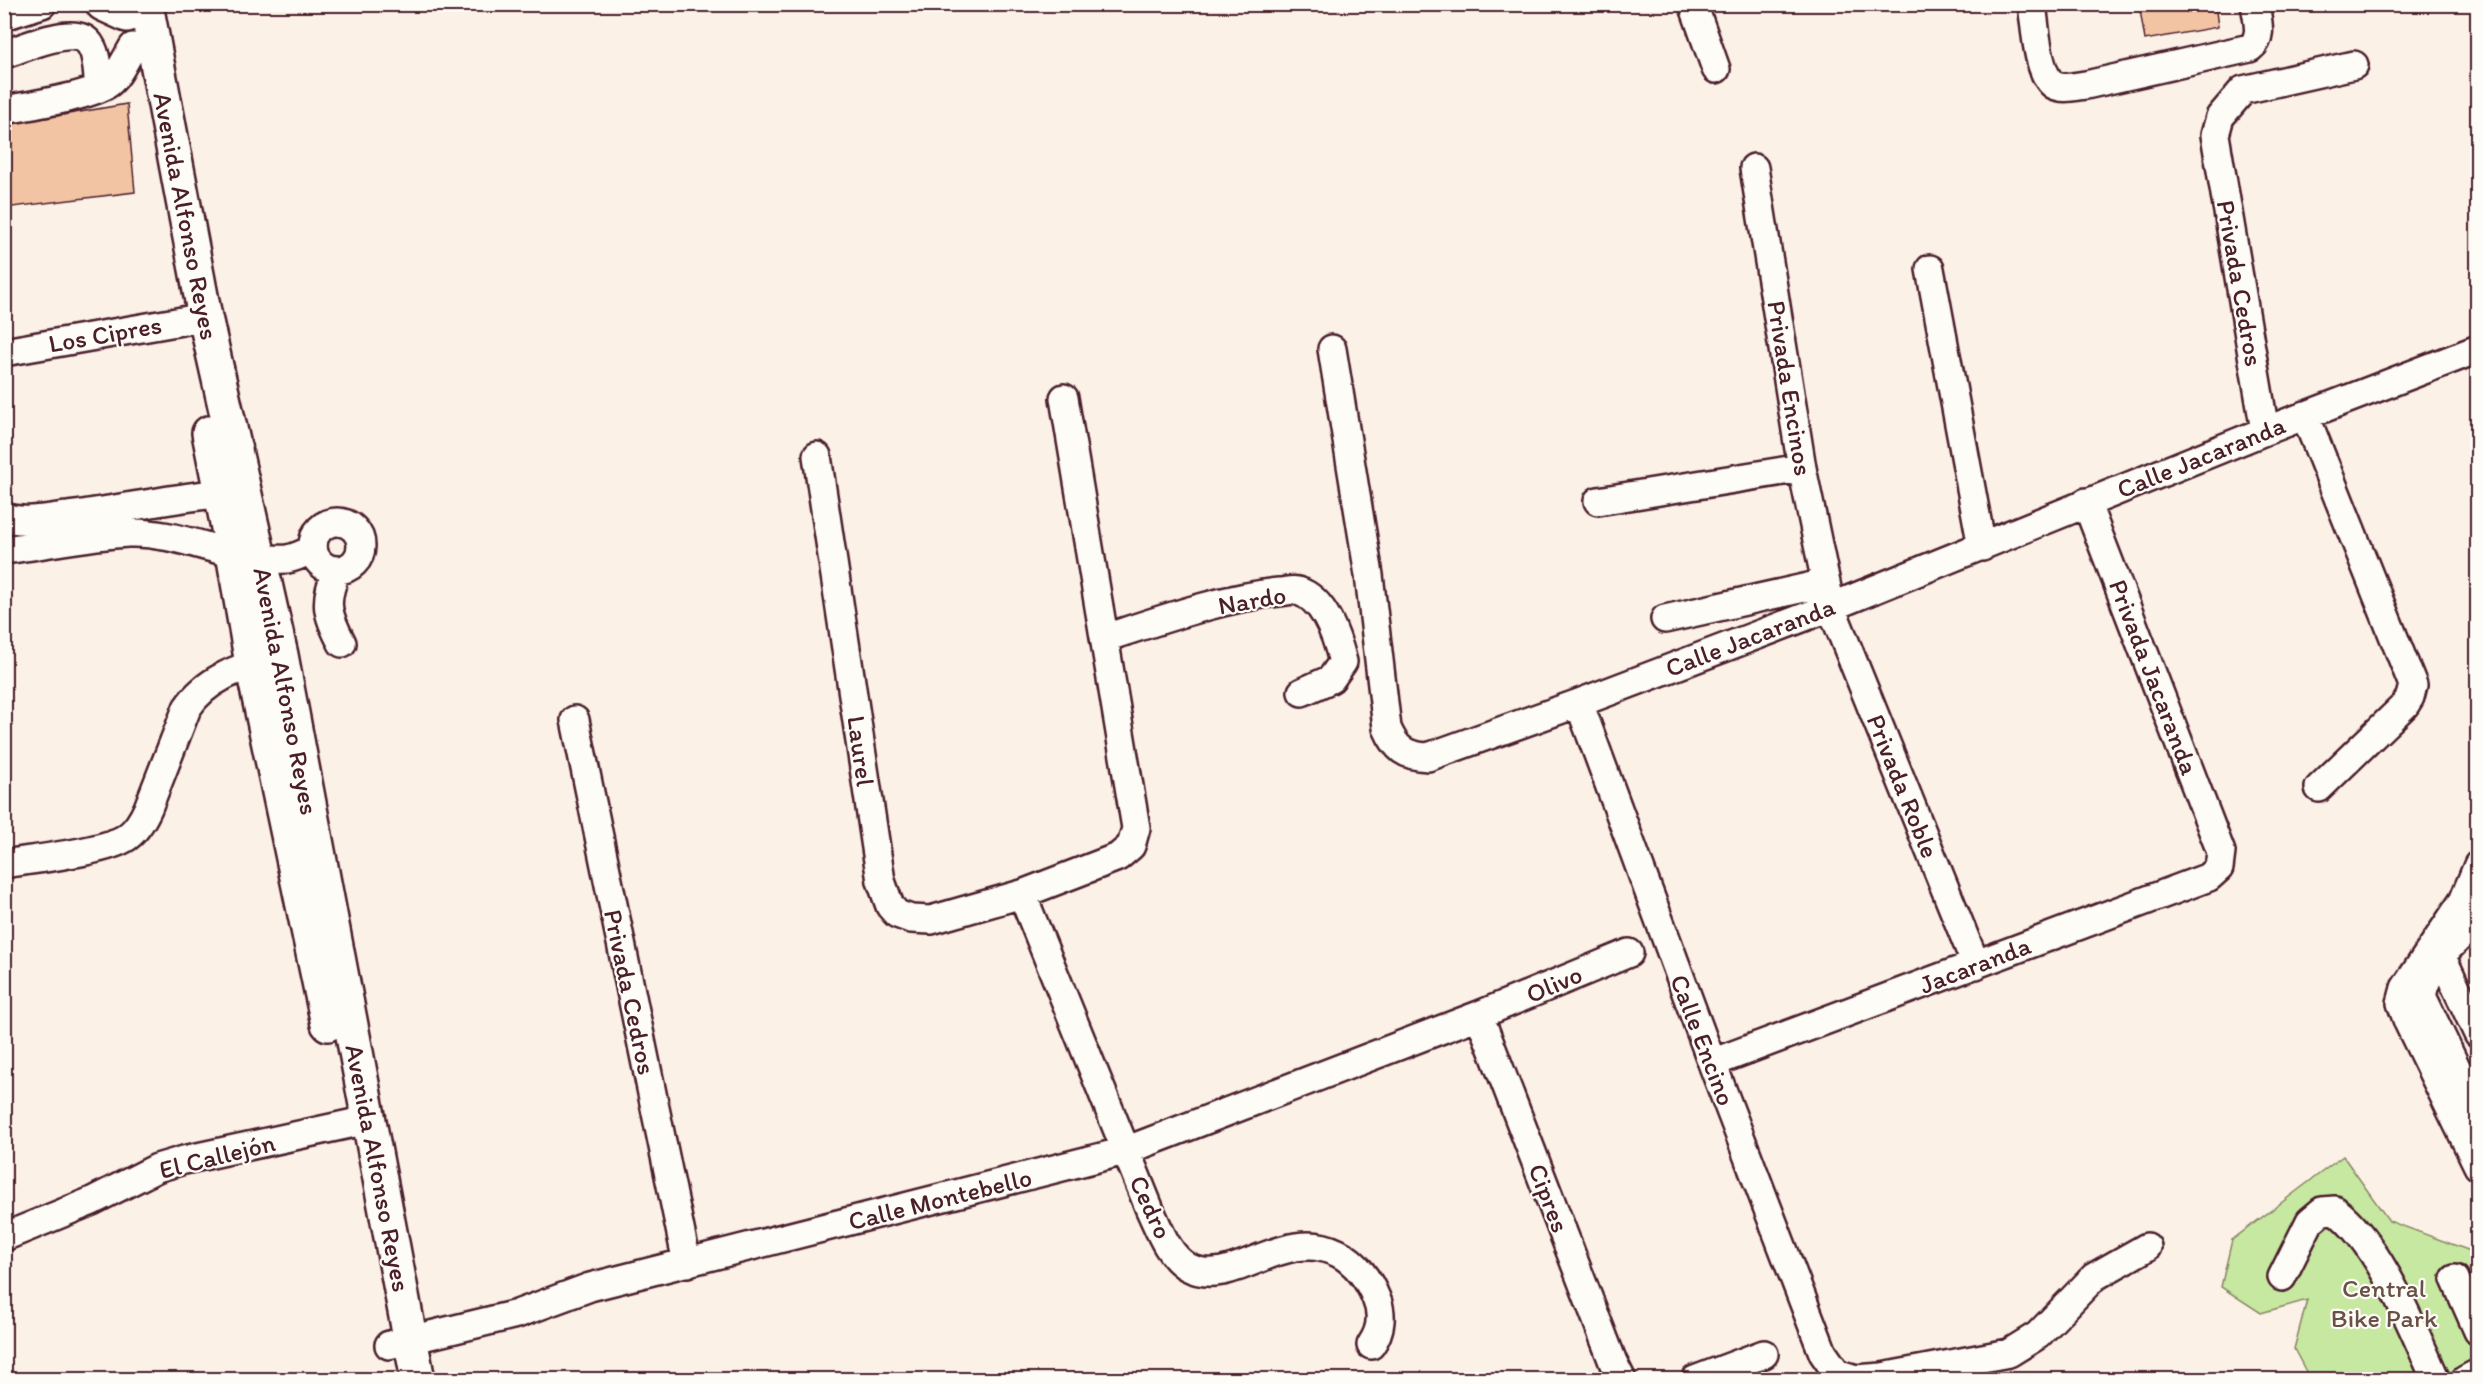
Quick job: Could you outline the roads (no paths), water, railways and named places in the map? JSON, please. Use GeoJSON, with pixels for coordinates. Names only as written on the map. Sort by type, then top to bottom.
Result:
{"type":"FeatureCollection","features":[{"type":"Feature","properties":{"kind":"main road","name":"Avenida Alfonso Reyes"},"geometry":{"type":"LineString","coordinates":[[125,7],[195,318]]}},
{"type":"Feature","properties":{"kind":"main road","name":"Avenida Alfonso Reyes"},"geometry":{"type":"LineString","coordinates":[[125,7],[246,555],[359,1123],[400,1342],[418,1380]]}},
{"type":"Feature","properties":{"kind":"main road","name":"Avenida Alfonso Reyes"},"geometry":{"type":"LineString","coordinates":[[395,1380],[400,1342]]}},
{"type":"Feature","properties":{"kind":"street"},"geometry":{"type":"LineString","coordinates":[[4,16],[42,4]]}},
{"type":"Feature","properties":{"kind":"street"},"geometry":{"type":"LineString","coordinates":[[1693,4],[1716,69]]}},
{"type":"Feature","properties":{"kind":"street"},"geometry":{"type":"LineString","coordinates":[[2032,4],[2046,77],[2061,88],[2086,85],[2250,48],[2259,34],[2255,4]]}},
{"type":"Feature","properties":{"kind":"street"},"geometry":{"type":"LineString","coordinates":[[4,54],[58,37],[69,35],[84,38],[94,52],[99,87]]}},
{"type":"Feature","properties":{"kind":"street"},"geometry":{"type":"LineString","coordinates":[[4,110],[40,104],[110,82],[133,47]]}},
{"type":"Feature","properties":{"kind":"street","name":"Privada Cedros"},"geometry":{"type":"LineString","coordinates":[[2265,431],[2215,135],[2220,117],[2243,90],[2354,65]]}},
{"type":"Feature","properties":{"kind":"street","name":"Privada Encinos"},"geometry":{"type":"LineString","coordinates":[[1754,168],[1802,468],[1828,595]]}},
{"type":"Feature","properties":{"kind":"street"},"geometry":{"type":"LineString","coordinates":[[1930,269],[1982,547]]}},
{"type":"Feature","properties":{"kind":"street","name":"Los Cipres"},"geometry":{"type":"LineString","coordinates":[[4,352],[195,318]]}},
{"type":"Feature","properties":{"kind":"street","name":"Calle Jacaranda"},"geometry":{"type":"LineString","coordinates":[[1332,349],[1369,575],[1387,728],[1401,752],[1414,757],[1428,757],[1579,703],[1828,595],[1982,547],[2086,502],[2478,349]]}},
{"type":"Feature","properties":{"kind":"street"},"geometry":{"type":"LineString","coordinates":[[1064,398],[1105,638]]}},
{"type":"Feature","properties":{"kind":"street"},"geometry":{"type":"LineString","coordinates":[[2305,416],[2413,685],[2410,697],[2404,705],[2319,788]]}},
{"type":"Feature","properties":{"kind":"street","name":"Laurel"},"geometry":{"type":"LineString","coordinates":[[817,456],[872,830],[881,881],[890,906],[897,914],[911,919],[931,920],[1022,894],[1118,857],[1131,846],[1136,828],[1105,638]]}},
{"type":"Feature","properties":{"kind":"street"},"geometry":{"type":"LineString","coordinates":[[1598,501],[1802,468]]}},
{"type":"Feature","properties":{"kind":"street"},"geometry":{"type":"LineString","coordinates":[[4,517],[20,522],[104,512],[232,492]]}},
{"type":"Feature","properties":{"kind":"street","name":"Privada Jacaranda"},"geometry":{"type":"LineString","coordinates":[[2086,502],[2221,852]]}},
{"type":"Feature","properties":{"kind":"street"},"geometry":{"type":"LineString","coordinates":[[335,522],[348,524],[353,528],[358,533],[362,546],[358,558],[349,568],[337,571],[321,565],[315,558],[313,549],[315,536],[323,526],[335,522]]}},
{"type":"Feature","properties":{"kind":"street"},"geometry":{"type":"LineString","coordinates":[[4,550],[128,533],[159,534],[246,555],[289,559],[313,549]]}},
{"type":"Feature","properties":{"kind":"street"},"geometry":{"type":"LineString","coordinates":[[337,571],[327,597],[328,611],[342,643]]}},
{"type":"Feature","properties":{"kind":"street","name":"Nardo"},"geometry":{"type":"LineString","coordinates":[[1105,638],[1163,619],[1260,594],[1297,591],[1318,604],[1336,633],[1343,662],[1331,680],[1302,692]]}},
{"type":"Feature","properties":{"kind":"street"},"geometry":{"type":"LineString","coordinates":[[1665,619],[1828,595]]}},
{"type":"Feature","properties":{"kind":"street","name":"Privada Roble"},"geometry":{"type":"LineString","coordinates":[[1828,595],[1976,965]]}},
{"type":"Feature","properties":{"kind":"street"},"geometry":{"type":"LineString","coordinates":[[4,864],[94,849],[126,838],[142,822],[193,698],[209,684],[266,660]]}},
{"type":"Feature","properties":{"kind":"street","name":"Calle Encino"},"geometry":{"type":"LineString","coordinates":[[1579,703],[1712,1063],[1823,1353],[1837,1373],[1856,1379],[1882,1377],[2009,1353],[2038,1335],[2094,1277],[2147,1247]]}},
{"type":"Feature","properties":{"kind":"street","name":"Privada Cedros"},"geometry":{"type":"LineString","coordinates":[[574,720],[687,1263]]}},
{"type":"Feature","properties":{"kind":"street","name":"Jacaranda"},"geometry":{"type":"LineString","coordinates":[[1712,1063],[2209,877],[2219,868],[2222,861],[2221,852]]}},
{"type":"Feature","properties":{"kind":"street"},"geometry":{"type":"LineString","coordinates":[[2478,865],[2474,904],[2425,979],[2422,996],[2478,1113]]}},
{"type":"Feature","properties":{"kind":"street","name":"Cedro"},"geometry":{"type":"LineString","coordinates":[[1022,894],[1125,1151],[1165,1241],[1177,1258],[1188,1268],[1205,1272],[1222,1271],[1280,1249],[1303,1245],[1327,1248],[1343,1256],[1356,1267],[1370,1284],[1378,1301],[1381,1321],[1378,1335],[1371,1345]]}},
{"type":"Feature","properties":{"kind":"street"},"geometry":{"type":"LineString","coordinates":[[2474,904],[2405,988],[2402,1003],[2408,1022],[2478,1166]]}},
{"type":"Feature","properties":{"kind":"street","name":"Olivo"},"geometry":{"type":"LineString","coordinates":[[1479,1015],[1629,953]]}},
{"type":"Feature","properties":{"kind":"street"},"geometry":{"type":"LineString","coordinates":[[2441,955],[2478,1034]]}},
{"type":"Feature","properties":{"kind":"street","name":"Calle Montebello"},"geometry":{"type":"LineString","coordinates":[[400,1342],[517,1314],[590,1287],[1125,1151],[1479,1015]]}},
{"type":"Feature","properties":{"kind":"street","name":"Cipres"},"geometry":{"type":"LineString","coordinates":[[1479,1015],[1613,1362],[1622,1380]]}},
{"type":"Feature","properties":{"kind":"street","name":"El Callejón"},"geometry":{"type":"LineString","coordinates":[[4,1237],[92,1201],[157,1168],[175,1162],[359,1123]]}},
{"type":"Feature","properties":{"kind":"street"},"geometry":{"type":"LineString","coordinates":[[2282,1277],[2310,1221],[2322,1211],[2335,1209],[2349,1220],[2363,1237],[2410,1323],[2436,1380]]}},
{"type":"Feature","properties":{"kind":"street"},"geometry":{"type":"LineString","coordinates":[[2455,1279],[2478,1331]]}},
{"type":"Feature","properties":{"kind":"street"},"geometry":{"type":"LineString","coordinates":[[1695,1380],[1764,1354]]}},
{"type":"Feature","properties":{"kind":"street"},"geometry":{"type":"LineString","coordinates":[[2465,1380],[2478,1373]]}},
{"type":"Feature","properties":{"kind":"park label","name":"Central Bike Park"},"geometry":{"type":"Point","coordinates":[2384,1303]}}]}
